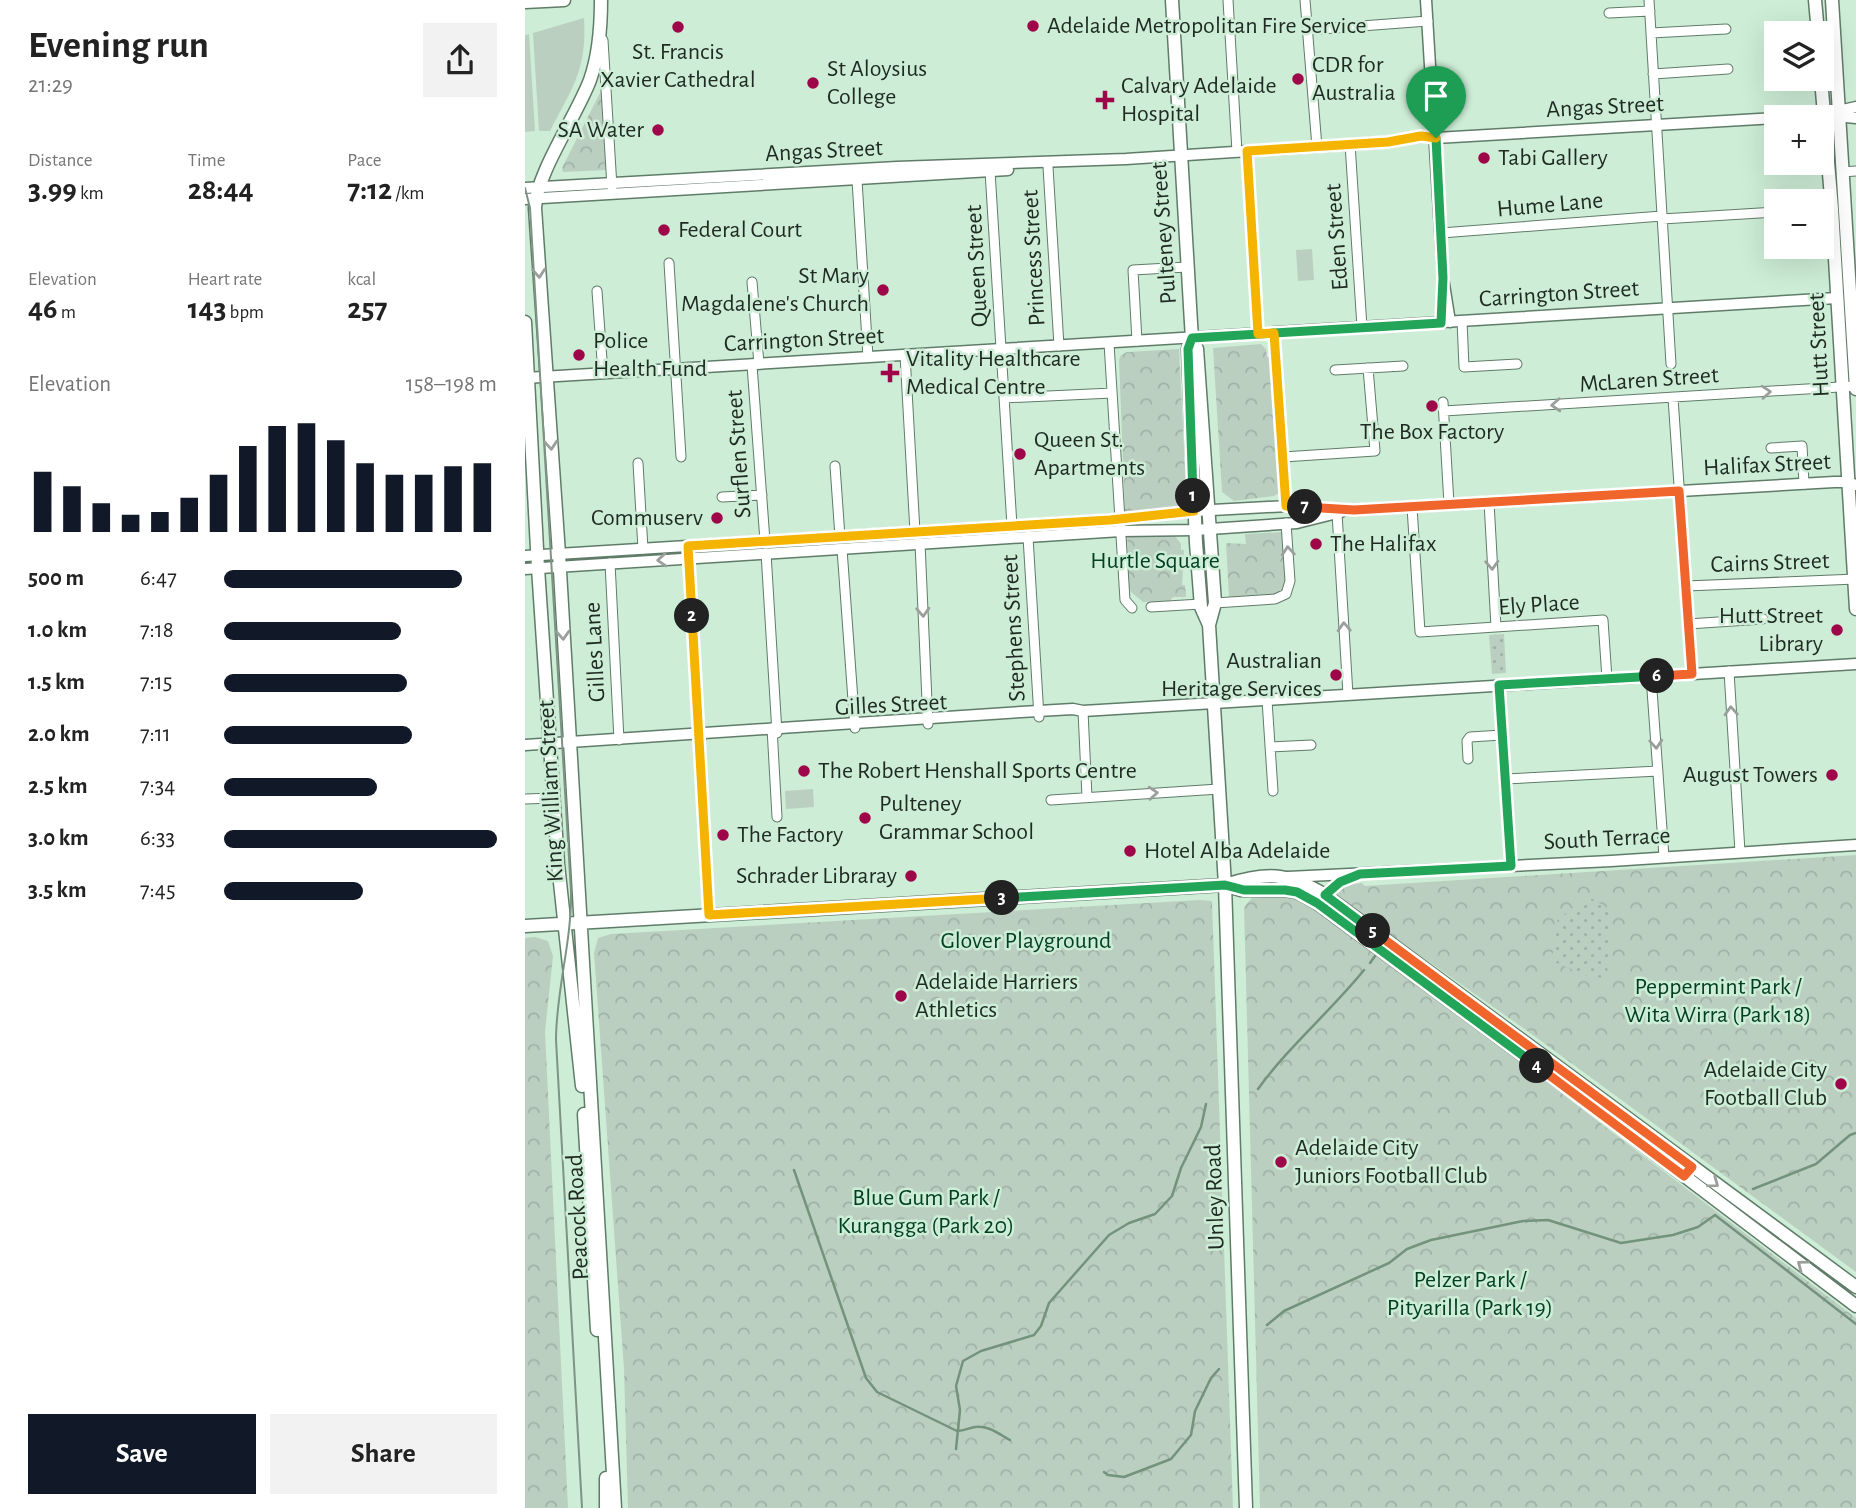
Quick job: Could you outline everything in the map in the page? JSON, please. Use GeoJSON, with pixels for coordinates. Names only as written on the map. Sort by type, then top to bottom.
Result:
{"type":"FeatureCollection","features":[{"type":"Feature","properties":{"kind":"main road"},"geometry":{"type":"LineString","coordinates":[[525,2],[564,0]]}},
{"type":"Feature","properties":{"kind":"main road","name":"King William Street"},"geometry":{"type":"LineString","coordinates":[[580,923],[534,195],[590,81],[597,53],[601,0]]}},
{"type":"Feature","properties":{"kind":"main road","name":"Pulteney Street"},"geometry":{"type":"LineString","coordinates":[[1172,0],[1192,338],[1196,349],[1215,603],[1209,625]]}},
{"type":"Feature","properties":{"kind":"main road"},"geometry":{"type":"LineString","coordinates":[[1815,0],[1817,19],[1834,18]]}},
{"type":"Feature","properties":{"kind":"main road","name":"Hutt Street"},"geometry":{"type":"LineString","coordinates":[[1832,0],[1842,172],[1834,206]]}},
{"type":"Feature","properties":{"kind":"main road","name":"Hutt Street"},"geometry":{"type":"LineString","coordinates":[[1834,214],[1853,286],[1856,387]]}},
{"type":"Feature","properties":{"kind":"main road","name":"Hutt Street"},"geometry":{"type":"LineString","coordinates":[[1834,232],[1842,387],[1853,481],[1856,610]]}},
{"type":"Feature","properties":{"kind":"main road","name":"King William Street"},"geometry":{"type":"LineString","coordinates":[[525,322],[531,562],[565,924]]}},
{"type":"Feature","properties":{"kind":"main road","name":"Pulteney Street"},"geometry":{"type":"LineString","coordinates":[[1192,338],[1188,349],[1195,530],[1201,604],[1209,625],[1225,885]]}},
{"type":"Feature","properties":{"kind":"main road"},"geometry":{"type":"LineString","coordinates":[[1288,877],[1303,882],[1321,899],[1688,1171],[1856,1287]]}},
{"type":"Feature","properties":{"kind":"main road","name":"South Terrace"},"geometry":{"type":"LineString","coordinates":[[525,926],[1225,885],[1246,879],[1288,877]]}},
{"type":"Feature","properties":{"kind":"main road","name":"South Terrace"},"geometry":{"type":"LineString","coordinates":[[1225,885],[1244,890],[1285,890],[1321,899]]}},
{"type":"Feature","properties":{"kind":"main road","name":"Unley Road"},"geometry":{"type":"LineString","coordinates":[[1225,885],[1246,1508]]}},
{"type":"Feature","properties":{"kind":"main road","name":"Peacock Road"},"geometry":{"type":"LineString","coordinates":[[580,923],[606,1508]]}},
{"type":"Feature","properties":{"kind":"main road","name":"Peacock Road"},"geometry":{"type":"LineString","coordinates":[[565,924],[592,1172],[615,1508]]}},
{"type":"Feature","properties":{"kind":"main road"},"geometry":{"type":"LineString","coordinates":[[1688,1171],[1856,1306]]}},
{"type":"Feature","properties":{"kind":"street"},"geometry":{"type":"LineString","coordinates":[[601,0],[613,190]]}},
{"type":"Feature","properties":{"kind":"street"},"geometry":{"type":"LineString","coordinates":[[1228,0],[1258,334]]}},
{"type":"Feature","properties":{"kind":"street"},"geometry":{"type":"LineString","coordinates":[[1305,0],[1317,146]]}},
{"type":"Feature","properties":{"kind":"street"},"geometry":{"type":"LineString","coordinates":[[1426,0],[1443,278],[1451,322],[1464,367],[1517,364]]}},
{"type":"Feature","properties":{"kind":"street"},"geometry":{"type":"LineString","coordinates":[[1649,0],[1671,364]]}},
{"type":"Feature","properties":{"kind":"street"},"geometry":{"type":"LineString","coordinates":[[1609,13],[1650,10]]}},
{"type":"Feature","properties":{"kind":"street"},"geometry":{"type":"LineString","coordinates":[[1308,30],[1428,21]]}},
{"type":"Feature","properties":{"kind":"street"},"geometry":{"type":"LineString","coordinates":[[1651,33],[1726,29]]}},
{"type":"Feature","properties":{"kind":"street"},"geometry":{"type":"LineString","coordinates":[[1653,74],[1728,69]]}},
{"type":"Feature","properties":{"kind":"street"},"geometry":{"type":"LineString","coordinates":[[1834,115],[1856,107]]}},
{"type":"Feature","properties":{"kind":"street"},"geometry":{"type":"LineString","coordinates":[[1838,114],[1856,118]]}},
{"type":"Feature","properties":{"kind":"street","name":"Angas Street"},"geometry":{"type":"LineString","coordinates":[[525,188],[534,195],[897,167],[1180,156],[1388,142],[1421,136],[1436,138],[1764,119]]}},
{"type":"Feature","properties":{"kind":"street","name":"Eden Street"},"geometry":{"type":"LineString","coordinates":[[1350,144],[1362,327]]}},
{"type":"Feature","properties":{"kind":"street","name":"Angas Street"},"geometry":{"type":"LineString","coordinates":[[613,190],[857,180],[1126,159]]}},
{"type":"Feature","properties":{"kind":"street","name":"Princess Street"},"geometry":{"type":"LineString","coordinates":[[1048,167],[1059,346]]}},
{"type":"Feature","properties":{"kind":"street","name":"Queen Street"},"geometry":{"type":"LineString","coordinates":[[990,171],[1012,526]]}},
{"type":"Feature","properties":{"kind":"street"},"geometry":{"type":"LineString","coordinates":[[1842,172],[1856,171]]}},
{"type":"Feature","properties":{"kind":"street"},"geometry":{"type":"LineString","coordinates":[[857,180],[868,357]]}},
{"type":"Feature","properties":{"kind":"street","name":"Hume Lane"},"geometry":{"type":"LineString","coordinates":[[1441,233],[1764,213]]}},
{"type":"Feature","properties":{"kind":"street"},"geometry":{"type":"LineString","coordinates":[[669,263],[681,457]]}},
{"type":"Feature","properties":{"kind":"street"},"geometry":{"type":"LineString","coordinates":[[1137,341],[1133,270],[1187,267]]}},
{"type":"Feature","properties":{"kind":"street","name":"Surflen Street"},"geometry":{"type":"LineString","coordinates":[[752,282],[765,541]]}},
{"type":"Feature","properties":{"kind":"street"},"geometry":{"type":"LineString","coordinates":[[597,291],[603,374]]}},
{"type":"Feature","properties":{"kind":"street","name":"Carrington Street"},"geometry":{"type":"LineString","coordinates":[[527,378],[1837,298]]}},
{"type":"Feature","properties":{"kind":"street"},"geometry":{"type":"LineString","coordinates":[[1274,333],[1286,506]]}},
{"type":"Feature","properties":{"kind":"street"},"geometry":{"type":"LineString","coordinates":[[1109,343],[1125,600],[1132,608]]}},
{"type":"Feature","properties":{"kind":"street"},"geometry":{"type":"LineString","coordinates":[[905,355],[915,532]]}},
{"type":"Feature","properties":{"kind":"street"},"geometry":{"type":"LineString","coordinates":[[1335,370],[1402,366]]}},
{"type":"Feature","properties":{"kind":"street"},"geometry":{"type":"LineString","coordinates":[[1283,457],[1375,451],[1368,368]]}},
{"type":"Feature","properties":{"kind":"street","name":"McLaren Street"},"geometry":{"type":"LineString","coordinates":[[1449,505],[1444,407],[1673,398],[1856,387]]}},
{"type":"Feature","properties":{"kind":"street"},"geometry":{"type":"LineString","coordinates":[[1004,398],[1112,393]]}},
{"type":"Feature","properties":{"kind":"street"},"geometry":{"type":"LineString","coordinates":[[1673,398],[1692,674]]}},
{"type":"Feature","properties":{"kind":"street"},"geometry":{"type":"LineString","coordinates":[[1771,448],[1802,446],[1804,484]]}},
{"type":"Feature","properties":{"kind":"street"},"geometry":{"type":"LineString","coordinates":[[638,463],[643,548]]}},
{"type":"Feature","properties":{"kind":"street"},"geometry":{"type":"LineString","coordinates":[[835,466],[855,725]]}},
{"type":"Feature","properties":{"kind":"street","name":"Halifax Street"},"geometry":{"type":"LineString","coordinates":[[559,560],[610,563],[842,549],[1120,525],[1209,510],[1286,506],[1354,510],[1853,481]]}},
{"type":"Feature","properties":{"kind":"street"},"geometry":{"type":"LineString","coordinates":[[722,497],[762,495]]}},
{"type":"Feature","properties":{"kind":"street"},"geometry":{"type":"LineString","coordinates":[[1489,502],[1496,627]]}},
{"type":"Feature","properties":{"kind":"street","name":"Ely Place"},"geometry":{"type":"LineString","coordinates":[[1412,507],[1419,632],[1603,620],[1607,679]]}},
{"type":"Feature","properties":{"kind":"street","name":"Halifax Street"},"geometry":{"type":"LineString","coordinates":[[1120,525],[1195,530],[1286,523],[1354,510]]}},
{"type":"Feature","properties":{"kind":"street"},"geometry":{"type":"LineString","coordinates":[[1337,513],[1348,695]]}},
{"type":"Feature","properties":{"kind":"street"},"geometry":{"type":"LineString","coordinates":[[1215,603],[1275,599],[1286,594],[1290,581],[1286,523]]}},
{"type":"Feature","properties":{"kind":"street","name":"Halifax Street"},"geometry":{"type":"LineString","coordinates":[[531,562],[643,548],[1012,526],[1028,531]]}},
{"type":"Feature","properties":{"kind":"street","name":"Stephens Street"},"geometry":{"type":"LineString","coordinates":[[1028,531],[1039,714]]}},
{"type":"Feature","properties":{"kind":"street"},"geometry":{"type":"LineString","coordinates":[[920,543],[928,721]]}},
{"type":"Feature","properties":{"kind":"street"},"geometry":{"type":"LineString","coordinates":[[688,546],[709,915]]}},
{"type":"Feature","properties":{"kind":"street"},"geometry":{"type":"LineString","coordinates":[[766,553],[777,817]]}},
{"type":"Feature","properties":{"kind":"street","name":"Gilles Lane"},"geometry":{"type":"LineString","coordinates":[[610,563],[619,740]]}},
{"type":"Feature","properties":{"kind":"street","name":"Cairns Street"},"geometry":{"type":"LineString","coordinates":[[1686,586],[1855,579]]}},
{"type":"Feature","properties":{"kind":"street"},"geometry":{"type":"LineString","coordinates":[[1151,607],[1201,604]]}},
{"type":"Feature","properties":{"kind":"street"},"geometry":{"type":"LineString","coordinates":[[1688,624],[1763,619]]}},
{"type":"Feature","properties":{"kind":"street","name":"Gilles Street"},"geometry":{"type":"LineString","coordinates":[[525,745],[700,735],[712,731],[775,730],[1039,714],[1073,709],[1083,711],[1856,664]]}},
{"type":"Feature","properties":{"kind":"street"},"geometry":{"type":"LineString","coordinates":[[1729,671],[1739,852]]}},
{"type":"Feature","properties":{"kind":"street"},"geometry":{"type":"LineString","coordinates":[[1651,676],[1664,857]]}},
{"type":"Feature","properties":{"kind":"street"},"geometry":{"type":"LineString","coordinates":[[1499,685],[1511,866]]}},
{"type":"Feature","properties":{"kind":"street"},"geometry":{"type":"LineString","coordinates":[[1267,700],[1273,791]]}},
{"type":"Feature","properties":{"kind":"street"},"geometry":{"type":"LineString","coordinates":[[1083,711],[1087,797]]}},
{"type":"Feature","properties":{"kind":"street"},"geometry":{"type":"LineString","coordinates":[[1468,760],[1467,741],[1470,737],[1502,735]]}},
{"type":"Feature","properties":{"kind":"street"},"geometry":{"type":"LineString","coordinates":[[1270,747],[1311,745]]}},
{"type":"Feature","properties":{"kind":"street"},"geometry":{"type":"LineString","coordinates":[[1505,779],[1658,771]]}},
{"type":"Feature","properties":{"kind":"street"},"geometry":{"type":"LineString","coordinates":[[1051,800],[1219,789]]}},
{"type":"Feature","properties":{"kind":"street"},"geometry":{"type":"LineString","coordinates":[[525,799],[553,798]]}},
{"type":"Feature","properties":{"kind":"street","name":"South Terrace"},"geometry":{"type":"LineString","coordinates":[[1288,877],[1856,845]]}},
{"type":"Feature","properties":{"kind":"street","name":"South Terrace"},"geometry":{"type":"LineString","coordinates":[[1321,899],[1340,882],[1360,874]]}},
{"type":"Feature","properties":{"kind":"green space"},"geometry":{"type":"Polygon","coordinates":[[[584,18],[583,51],[577,77],[550,131],[539,131],[533,33],[584,18]]]}},
{"type":"Feature","properties":{"kind":"green space"},"geometry":{"type":"Polygon","coordinates":[[[529,34],[535,131],[525,132],[525,35],[529,34]]]}},
{"type":"Feature","properties":{"kind":"green space"},"geometry":{"type":"Polygon","coordinates":[[[601,91],[607,170],[563,172],[562,168],[601,91]]]}},
{"type":"Feature","properties":{"kind":"green space"},"geometry":{"type":"Polygon","coordinates":[[[1312,249],[1314,280],[1298,281],[1296,250],[1312,249]]]}},
{"type":"Feature","properties":{"kind":"green space","name":"Hurtle Square"},"geometry":{"type":"Polygon","coordinates":[[[1261,344],[1266,349],[1267,357],[1271,357],[1279,493],[1234,501],[1222,492],[1213,348],[1261,344]]]}},
{"type":"Feature","properties":{"kind":"green space","name":"Hurtle Square"},"geometry":{"type":"Polygon","coordinates":[[[1179,349],[1187,507],[1125,513],[1119,360],[1121,355],[1127,352],[1179,349]]]}},
{"type":"Feature","properties":{"kind":"green space","name":"Hurtle Square"},"geometry":{"type":"Polygon","coordinates":[[[1283,532],[1286,587],[1279,595],[1229,597],[1226,543],[1246,544],[1245,534],[1283,532]]]}},
{"type":"Feature","properties":{"kind":"green space","name":"Hurtle Square"},"geometry":{"type":"Polygon","coordinates":[[[1174,534],[1181,544],[1181,550],[1184,550],[1182,585],[1185,585],[1186,597],[1173,597],[1170,601],[1143,602],[1129,587],[1127,535],[1174,534]]]}},
{"type":"Feature","properties":{"kind":"green space"},"geometry":{"type":"Polygon","coordinates":[[[1504,634],[1506,673],[1492,674],[1489,635],[1504,634]]]}},
{"type":"Feature","properties":{"kind":"green space"},"geometry":{"type":"Polygon","coordinates":[[[813,789],[814,807],[786,809],[785,791],[813,789]]]}},
{"type":"Feature","properties":{"kind":"green space","name":"Peppermint Park / Wita Wirra (Park 18)"},"geometry":{"type":"Polygon","coordinates":[[[1856,855],[1856,1272],[1526,1030],[1334,895],[1338,885],[1362,883],[1365,886],[1856,855]]]}},
{"type":"Feature","properties":{"kind":"green space","name":"Pelzer Park / Pityarilla (Park 19)"},"geometry":{"type":"Polygon","coordinates":[[[1291,895],[1316,906],[1856,1318],[1856,1508],[1260,1508],[1244,907],[1252,898],[1291,895]]]}},
{"type":"Feature","properties":{"kind":"green space"},"geometry":{"type":"Polygon","coordinates":[[[1586,895],[1611,910],[1607,978],[1590,977],[1552,961],[1557,921],[1586,895]]]}},
{"type":"Feature","properties":{"kind":"green space","name":"Blue Gum Park / Kurangga (Park 20)"},"geometry":{"type":"Polygon","coordinates":[[[1212,901],[1233,1508],[628,1508],[624,1369],[594,953],[598,938],[611,934],[1212,901]]]}},
{"type":"Feature","properties":{"kind":"green space"},"geometry":{"type":"Polygon","coordinates":[[[535,937],[548,941],[553,956],[545,1032],[568,1508],[525,1508],[525,938],[535,937]]]}},
{"type":"Feature","properties":{"kind":"waterway"},"geometry":{"type":"LineString","coordinates":[[1370,963],[1375,956]]}},
{"type":"Feature","properties":{"kind":"waterway"},"geometry":{"type":"LineString","coordinates":[[1258,1089],[1364,970]]}},
{"type":"Feature","properties":{"kind":"waterway"},"geometry":{"type":"LineString","coordinates":[[956,1449],[960,1410],[956,1386],[963,1361],[981,1351],[1034,1335],[1041,1326],[1049,1303],[1109,1235],[1129,1223],[1155,1214],[1172,1196],[1181,1168],[1201,1127],[1206,1104]]}},
{"type":"Feature","properties":{"kind":"waterway"},"geometry":{"type":"LineString","coordinates":[[1753,1189],[1816,1164],[1856,1133]]}},
{"type":"Feature","properties":{"kind":"waterway"},"geometry":{"type":"LineString","coordinates":[[794,1170],[866,1378],[877,1392],[957,1431],[984,1427],[1010,1440]]}},
{"type":"Feature","properties":{"kind":"waterway"},"geometry":{"type":"LineString","coordinates":[[1267,1325],[1284,1311],[1389,1263],[1407,1249],[1431,1240],[1523,1221],[1548,1220],[1621,1243],[1673,1235],[1698,1227],[1715,1215],[1856,1324]]}},
{"type":"Feature","properties":{"kind":"waterway"},"geometry":{"type":"LineString","coordinates":[[1104,1472],[1124,1477],[1171,1459],[1191,1435],[1195,1411],[1211,1378],[1219,1369]]}},
{"type":"Feature","properties":{"kind":"tram line"},"geometry":{"type":"LineString","coordinates":[[525,188],[530,208],[571,891],[556,1040],[582,1508]]}},
{"type":"Feature","properties":{"kind":"place","name":"Adelaide Metropolitan Fire Service"},"geometry":{"type":"Point","coordinates":[1033,26]}},
{"type":"Feature","properties":{"kind":"place","name":"St. Francis Xavier Cathedral"},"geometry":{"type":"Point","coordinates":[678,27]}},
{"type":"Feature","properties":{"kind":"place","name":"CDR for Australia"},"geometry":{"type":"Point","coordinates":[1298,79]}},
{"type":"Feature","properties":{"kind":"place","name":"St Aloysius College"},"geometry":{"type":"Point","coordinates":[813,83]}},
{"type":"Feature","properties":{"kind":"place","name":"Calvary Adelaide Hospital"},"geometry":{"type":"Point","coordinates":[1105,100]}},
{"type":"Feature","properties":{"kind":"place","name":"SA Water"},"geometry":{"type":"Point","coordinates":[658,130]}},
{"type":"Feature","properties":{"kind":"place","name":"Tabi Gallery"},"geometry":{"type":"Point","coordinates":[1484,158]}},
{"type":"Feature","properties":{"kind":"place","name":"Federal Court"},"geometry":{"type":"Point","coordinates":[664,230]}},
{"type":"Feature","properties":{"kind":"place","name":"St Mary Magdalene's Church"},"geometry":{"type":"Point","coordinates":[883,290]}},
{"type":"Feature","properties":{"kind":"place","name":"Police Health Fund"},"geometry":{"type":"Point","coordinates":[579,355]}},
{"type":"Feature","properties":{"kind":"place","name":"Vitality Healthcare Medical Centre"},"geometry":{"type":"Point","coordinates":[890,373]}},
{"type":"Feature","properties":{"kind":"place","name":"The Box Factory"},"geometry":{"type":"Point","coordinates":[1432,406]}},
{"type":"Feature","properties":{"kind":"place","name":"Queen St. Apartments"},"geometry":{"type":"Point","coordinates":[1020,454]}},
{"type":"Feature","properties":{"kind":"place","name":"Commuserv"},"geometry":{"type":"Point","coordinates":[717,518]}},
{"type":"Feature","properties":{"kind":"place","name":"The Halifax"},"geometry":{"type":"Point","coordinates":[1316,544]}},
{"type":"Feature","properties":{"kind":"place","name":"Hutt Street Library"},"geometry":{"type":"Point","coordinates":[1837,630]}},
{"type":"Feature","properties":{"kind":"place","name":"Australian Heritage Services"},"geometry":{"type":"Point","coordinates":[1336,675]}},
{"type":"Feature","properties":{"kind":"place","name":"The Robert Henshall Sports Centre"},"geometry":{"type":"Point","coordinates":[804,771]}},
{"type":"Feature","properties":{"kind":"place","name":"August Towers"},"geometry":{"type":"Point","coordinates":[1832,775]}},
{"type":"Feature","properties":{"kind":"place","name":"Pulteney Grammar School"},"geometry":{"type":"Point","coordinates":[865,818]}},
{"type":"Feature","properties":{"kind":"place","name":"The Factory"},"geometry":{"type":"Point","coordinates":[723,835]}},
{"type":"Feature","properties":{"kind":"place","name":"Hotel Alba Adelaide"},"geometry":{"type":"Point","coordinates":[1130,851]}},
{"type":"Feature","properties":{"kind":"place","name":"Schrader Libraray"},"geometry":{"type":"Point","coordinates":[911,876]}},
{"type":"Feature","properties":{"kind":"place","name":"Adelaide Harriers Athletics"},"geometry":{"type":"Point","coordinates":[901,996]}},
{"type":"Feature","properties":{"kind":"place","name":"Adelaide City Football Club"},"geometry":{"type":"Point","coordinates":[1841,1084]}},
{"type":"Feature","properties":{"kind":"place","name":"Adelaide City Juniors Football Club"},"geometry":{"type":"Point","coordinates":[1281,1162]}},
{"type":"Feature","properties":{"kind":"route"},"geometry":{"type":"LineString","coordinates":[[1436,138],[1421,136],[1388,142],[1247,151],[1258,334],[1274,333],[1286,506],[1354,510],[1679,491],[1692,674],[1499,685],[1511,866],[1360,874],[1340,882],[1325,895],[1692,1167],[1684,1176],[1317,903],[1297,892],[1244,890],[1225,885],[709,915],[688,546],[1110,520],[1194,511],[1188,349],[1192,338],[1258,334],[1274,333],[1362,327],[1441,323],[1443,278],[1436,138]]}},
{"type":"Feature","properties":{"kind":"park label","name":"Glover Playground"},"geometry":{"type":"Point","coordinates":[1026,941]}}]}
